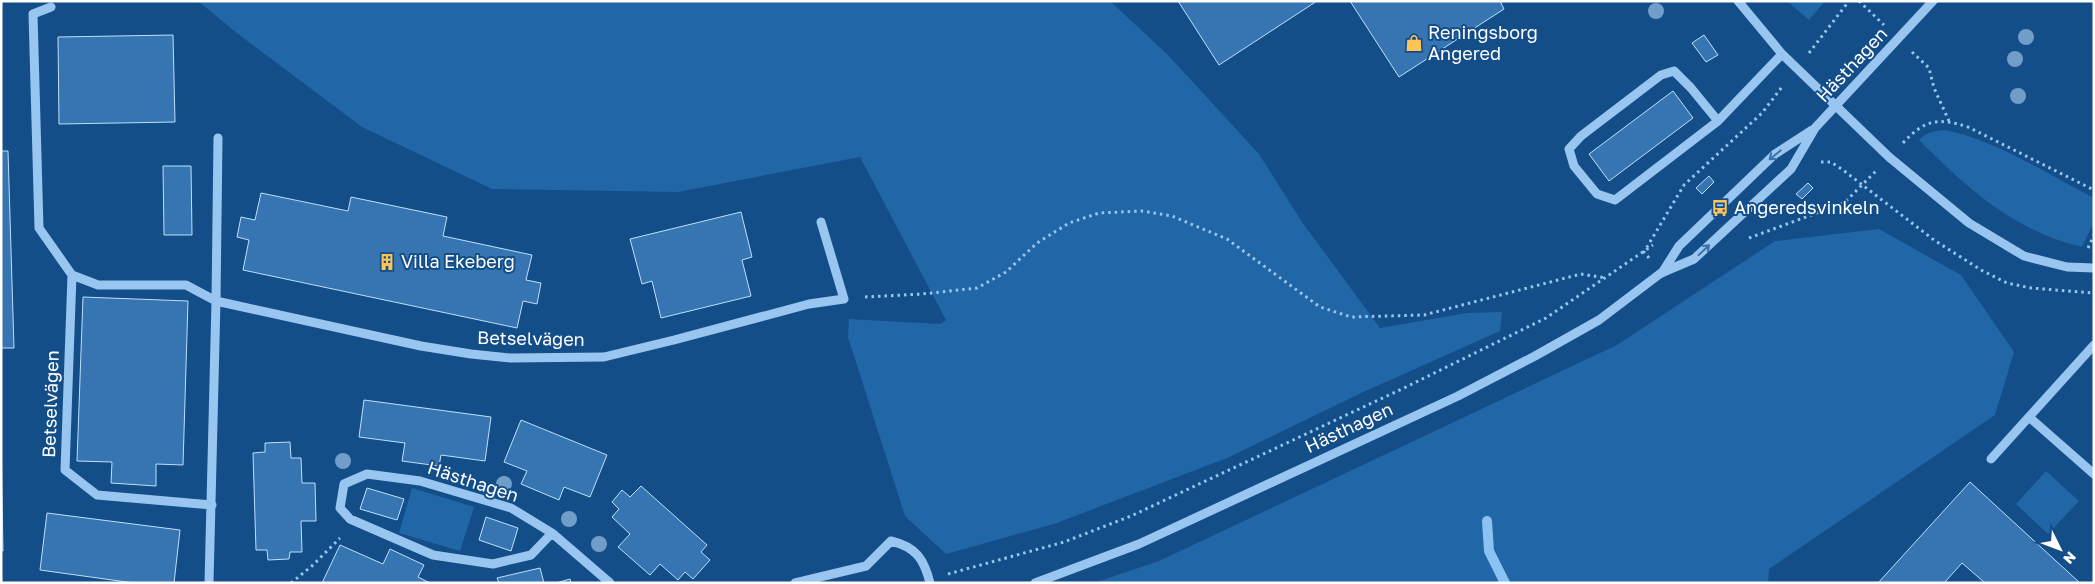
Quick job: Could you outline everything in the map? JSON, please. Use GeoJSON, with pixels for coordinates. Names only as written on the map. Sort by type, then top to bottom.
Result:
{"type":"FeatureCollection","features":[{"type":"Feature","properties":{"kind":"street"},"geometry":{"type":"LineString","coordinates":[[1738,1],[1782,54],[1889,157],[1969,223],[2024,256],[2067,267],[2094,268]]}},
{"type":"Feature","properties":{"kind":"street","name":"Hästhagen"},"geometry":{"type":"LineString","coordinates":[[1036,583],[1147,540],[1458,396],[1599,320],[1661,273],[1694,259],[1791,169],[1816,128],[1933,1]]}},
{"type":"Feature","properties":{"kind":"street"},"geometry":{"type":"LineString","coordinates":[[51,7],[33,14],[39,228],[72,275]]}},
{"type":"Feature","properties":{"kind":"street"},"geometry":{"type":"LineString","coordinates":[[1718,121],[1692,88],[1674,71],[1661,75],[1581,136],[1569,149],[1574,166],[1597,194],[1615,200],[1718,121],[1782,54]]}},
{"type":"Feature","properties":{"kind":"street","name":"Hästhagen"},"geometry":{"type":"LineString","coordinates":[[1661,273],[1679,246],[1774,154],[1816,128]]}},
{"type":"Feature","properties":{"kind":"street"},"geometry":{"type":"LineString","coordinates":[[209,583],[218,138]]}},
{"type":"Feature","properties":{"kind":"street"},"geometry":{"type":"LineString","coordinates":[[821,222],[844,299]]}},
{"type":"Feature","properties":{"kind":"street","name":"Betselvägen"},"geometry":{"type":"LineString","coordinates":[[212,505],[97,495],[65,470],[72,275],[98,285],[186,285],[216,300],[421,346],[511,358],[604,357],[809,304],[844,299]]}},
{"type":"Feature","properties":{"kind":"street"},"geometry":{"type":"LineString","coordinates":[[1991,459],[2094,345]]}},
{"type":"Feature","properties":{"kind":"street"},"geometry":{"type":"LineString","coordinates":[[2029,417],[2094,474]]}},
{"type":"Feature","properties":{"kind":"street","name":"Hästhagen"},"geometry":{"type":"LineString","coordinates":[[350,519],[340,508],[344,484],[367,474],[420,481],[511,508],[552,533],[610,583]]}},
{"type":"Feature","properties":{"kind":"street"},"geometry":{"type":"LineString","coordinates":[[350,519],[433,555],[493,564],[530,555],[552,533]]}},
{"type":"Feature","properties":{"kind":"street"},"geometry":{"type":"LineString","coordinates":[[796,583],[866,566],[891,541],[906,545],[923,560],[930,581]]}},
{"type":"Feature","properties":{"kind":"path"},"geometry":{"type":"LineString","coordinates":[[1746,239],[1844,203],[1863,186],[1914,130],[1929,123],[1949,121],[1968,127],[2094,190]]}},
{"type":"Feature","properties":{"kind":"path"},"geometry":{"type":"LineString","coordinates":[[1863,186],[1934,240],[1981,270],[2007,283],[2031,288],[2094,293]]}},
{"type":"Feature","properties":{"kind":"path"},"geometry":{"type":"LineString","coordinates":[[844,299],[977,288],[1006,272],[1037,243],[1069,223],[1099,213],[1142,211],[1172,216],[1227,239],[1320,307],[1352,317],[1424,315],[1581,274],[1606,278]]}},
{"type":"Feature","properties":{"kind":"path"},"geometry":{"type":"LineString","coordinates":[[930,581],[1064,542],[1131,516],[1404,388],[1546,318],[1660,240]]}},
{"type":"Feature","properties":{"kind":"path"},"geometry":{"type":"LineString","coordinates":[[1644,252],[1661,273]]}},
{"type":"Feature","properties":{"kind":"path"},"geometry":{"type":"LineString","coordinates":[[291,583],[313,566],[347,530],[350,519]]}},
{"type":"Feature","properties":{"kind":"shaded area"},"geometry":{"type":"Polygon","coordinates":[[[198,1],[1110,1],[1168,55],[1259,154],[1302,222],[1380,328],[1467,313],[1502,312],[1500,331],[1359,394],[1227,458],[1054,524],[946,554],[905,516],[848,337],[849,319],[940,324],[946,320],[860,157],[678,192],[492,189],[362,127],[238,34],[198,1]]]}},
{"type":"Feature","properties":{"kind":"shaded area"},"geometry":{"type":"Polygon","coordinates":[[[1787,1],[1825,1],[1809,20],[1787,1]]]}},
{"type":"Feature","properties":{"kind":"shaded area"},"geometry":{"type":"Polygon","coordinates":[[[1945,130],[2002,149],[2094,198],[2094,222],[2082,247],[2057,240],[2035,230],[1993,206],[1955,175],[1919,140],[1931,132],[1945,130]]]}},
{"type":"Feature","properties":{"kind":"shaded area"},"geometry":{"type":"Polygon","coordinates":[[[1879,229],[1961,275],[2014,352],[1995,415],[1769,569],[1768,583],[1094,583],[1159,561],[1617,345],[1775,241],[1879,229]]]}},
{"type":"Feature","properties":{"kind":"shaded area"},"geometry":{"type":"Polygon","coordinates":[[[2046,471],[2079,501],[2048,534],[2016,504],[2046,471]]]}},
{"type":"Feature","properties":{"kind":"shaded area"},"geometry":{"type":"Polygon","coordinates":[[[412,488],[474,507],[460,551],[399,533],[412,488]]]}},
{"type":"Feature","properties":{"kind":"building"},"geometry":{"type":"Polygon","coordinates":[[[1178,1],[1317,1],[1219,65],[1178,1]]]}},
{"type":"Feature","properties":{"kind":"building","name":"Reningsborg Angered"},"geometry":{"type":"Polygon","coordinates":[[[1350,1],[1500,1],[1504,9],[1399,77],[1350,1]]]}},
{"type":"Feature","properties":{"kind":"building"},"geometry":{"type":"Polygon","coordinates":[[[173,35],[175,122],[59,124],[58,37],[173,35]]]}},
{"type":"Feature","properties":{"kind":"building"},"geometry":{"type":"Polygon","coordinates":[[[1704,35],[1718,55],[1706,62],[1692,43],[1704,35]]]}},
{"type":"Feature","properties":{"kind":"building"},"geometry":{"type":"Polygon","coordinates":[[[1673,91],[1693,118],[1609,181],[1589,154],[1673,91]]]}},
{"type":"Feature","properties":{"kind":"building"},"geometry":{"type":"Polygon","coordinates":[[[1,151],[8,151],[14,348],[1,348],[1,151]]]}},
{"type":"Feature","properties":{"kind":"building"},"geometry":{"type":"Polygon","coordinates":[[[163,166],[191,166],[192,235],[164,235],[163,166]]]}},
{"type":"Feature","properties":{"kind":"building"},"geometry":{"type":"Polygon","coordinates":[[[1709,176],[1714,182],[1702,194],[1696,188],[1709,176]]]}},
{"type":"Feature","properties":{"kind":"building"},"geometry":{"type":"Polygon","coordinates":[[[1808,183],[1813,188],[1802,199],[1796,194],[1808,183]]]}},
{"type":"Feature","properties":{"kind":"building","name":"Villa Ekeberg"},"geometry":{"type":"Polygon","coordinates":[[[261,193],[348,211],[351,197],[447,217],[443,236],[532,255],[526,280],[541,283],[537,304],[523,301],[517,328],[243,270],[249,240],[237,237],[241,217],[255,220],[261,193]]]}},
{"type":"Feature","properties":{"kind":"building"},"geometry":{"type":"Polygon","coordinates":[[[741,212],[752,257],[742,260],[751,296],[661,318],[652,281],[642,284],[630,239],[741,212]]]}},
{"type":"Feature","properties":{"kind":"building"},"geometry":{"type":"Polygon","coordinates":[[[83,297],[188,301],[183,465],[156,464],[156,486],[111,483],[112,462],[77,461],[83,297]]]}},
{"type":"Feature","properties":{"kind":"building"},"geometry":{"type":"Polygon","coordinates":[[[364,400],[491,417],[485,461],[441,455],[439,466],[402,461],[405,443],[359,437],[364,400]]]}},
{"type":"Feature","properties":{"kind":"building"},"geometry":{"type":"Polygon","coordinates":[[[521,420],[607,455],[590,497],[564,487],[559,500],[521,484],[527,471],[504,462],[521,420]]]}},
{"type":"Feature","properties":{"kind":"building"},"geometry":{"type":"Polygon","coordinates":[[[1,439],[3,551],[1,551],[1,439]]]}},
{"type":"Feature","properties":{"kind":"building"},"geometry":{"type":"Polygon","coordinates":[[[290,442],[291,458],[301,458],[302,483],[315,483],[316,521],[301,521],[302,552],[290,552],[289,559],[268,560],[267,550],[256,550],[253,453],[265,452],[265,443],[290,442]]]}},
{"type":"Feature","properties":{"kind":"building"},"geometry":{"type":"Polygon","coordinates":[[[1970,482],[2080,583],[1985,583],[1962,563],[1944,583],[1878,583],[1970,482]]]}},
{"type":"Feature","properties":{"kind":"building"},"geometry":{"type":"Polygon","coordinates":[[[641,486],[707,545],[701,552],[710,560],[693,579],[685,572],[678,580],[660,564],[650,575],[618,547],[630,534],[612,517],[619,509],[612,502],[622,490],[630,497],[641,486]]]}},
{"type":"Feature","properties":{"kind":"building"},"geometry":{"type":"Polygon","coordinates":[[[367,488],[404,499],[397,520],[360,509],[367,488]]]}},
{"type":"Feature","properties":{"kind":"building"},"geometry":{"type":"Polygon","coordinates":[[[47,513],[180,530],[174,583],[134,583],[40,570],[47,513]]]}},
{"type":"Feature","properties":{"kind":"building"},"geometry":{"type":"Polygon","coordinates":[[[486,517],[518,528],[511,551],[479,540],[486,517]]]}},
{"type":"Feature","properties":{"kind":"building"},"geometry":{"type":"Polygon","coordinates":[[[340,545],[383,564],[390,549],[424,565],[418,577],[430,583],[322,583],[340,545]]]}},
{"type":"Feature","properties":{"kind":"building"},"geometry":{"type":"Polygon","coordinates":[[[540,568],[544,583],[499,583],[497,578],[540,568]]]}},
{"type":"Feature","properties":{"kind":"building"},"geometry":{"type":"Polygon","coordinates":[[[570,579],[571,583],[556,583],[570,579]]]}},
{"type":"Feature","properties":{"kind":"waterway"},"geometry":{"type":"LineString","coordinates":[[1487,521],[1489,551],[1505,583]]}},
{"type":"Feature","properties":{"kind":"place","name":"Reningsborg Angered"},"geometry":{"type":"Point","coordinates":[1414,43]}},
{"type":"Feature","properties":{"kind":"place","name":"Angeredsvinkeln"},"geometry":{"type":"Point","coordinates":[1720,208]}},
{"type":"Feature","properties":{"kind":"place","name":"Villa Ekeberg"},"geometry":{"type":"Point","coordinates":[387,262]}}]}
